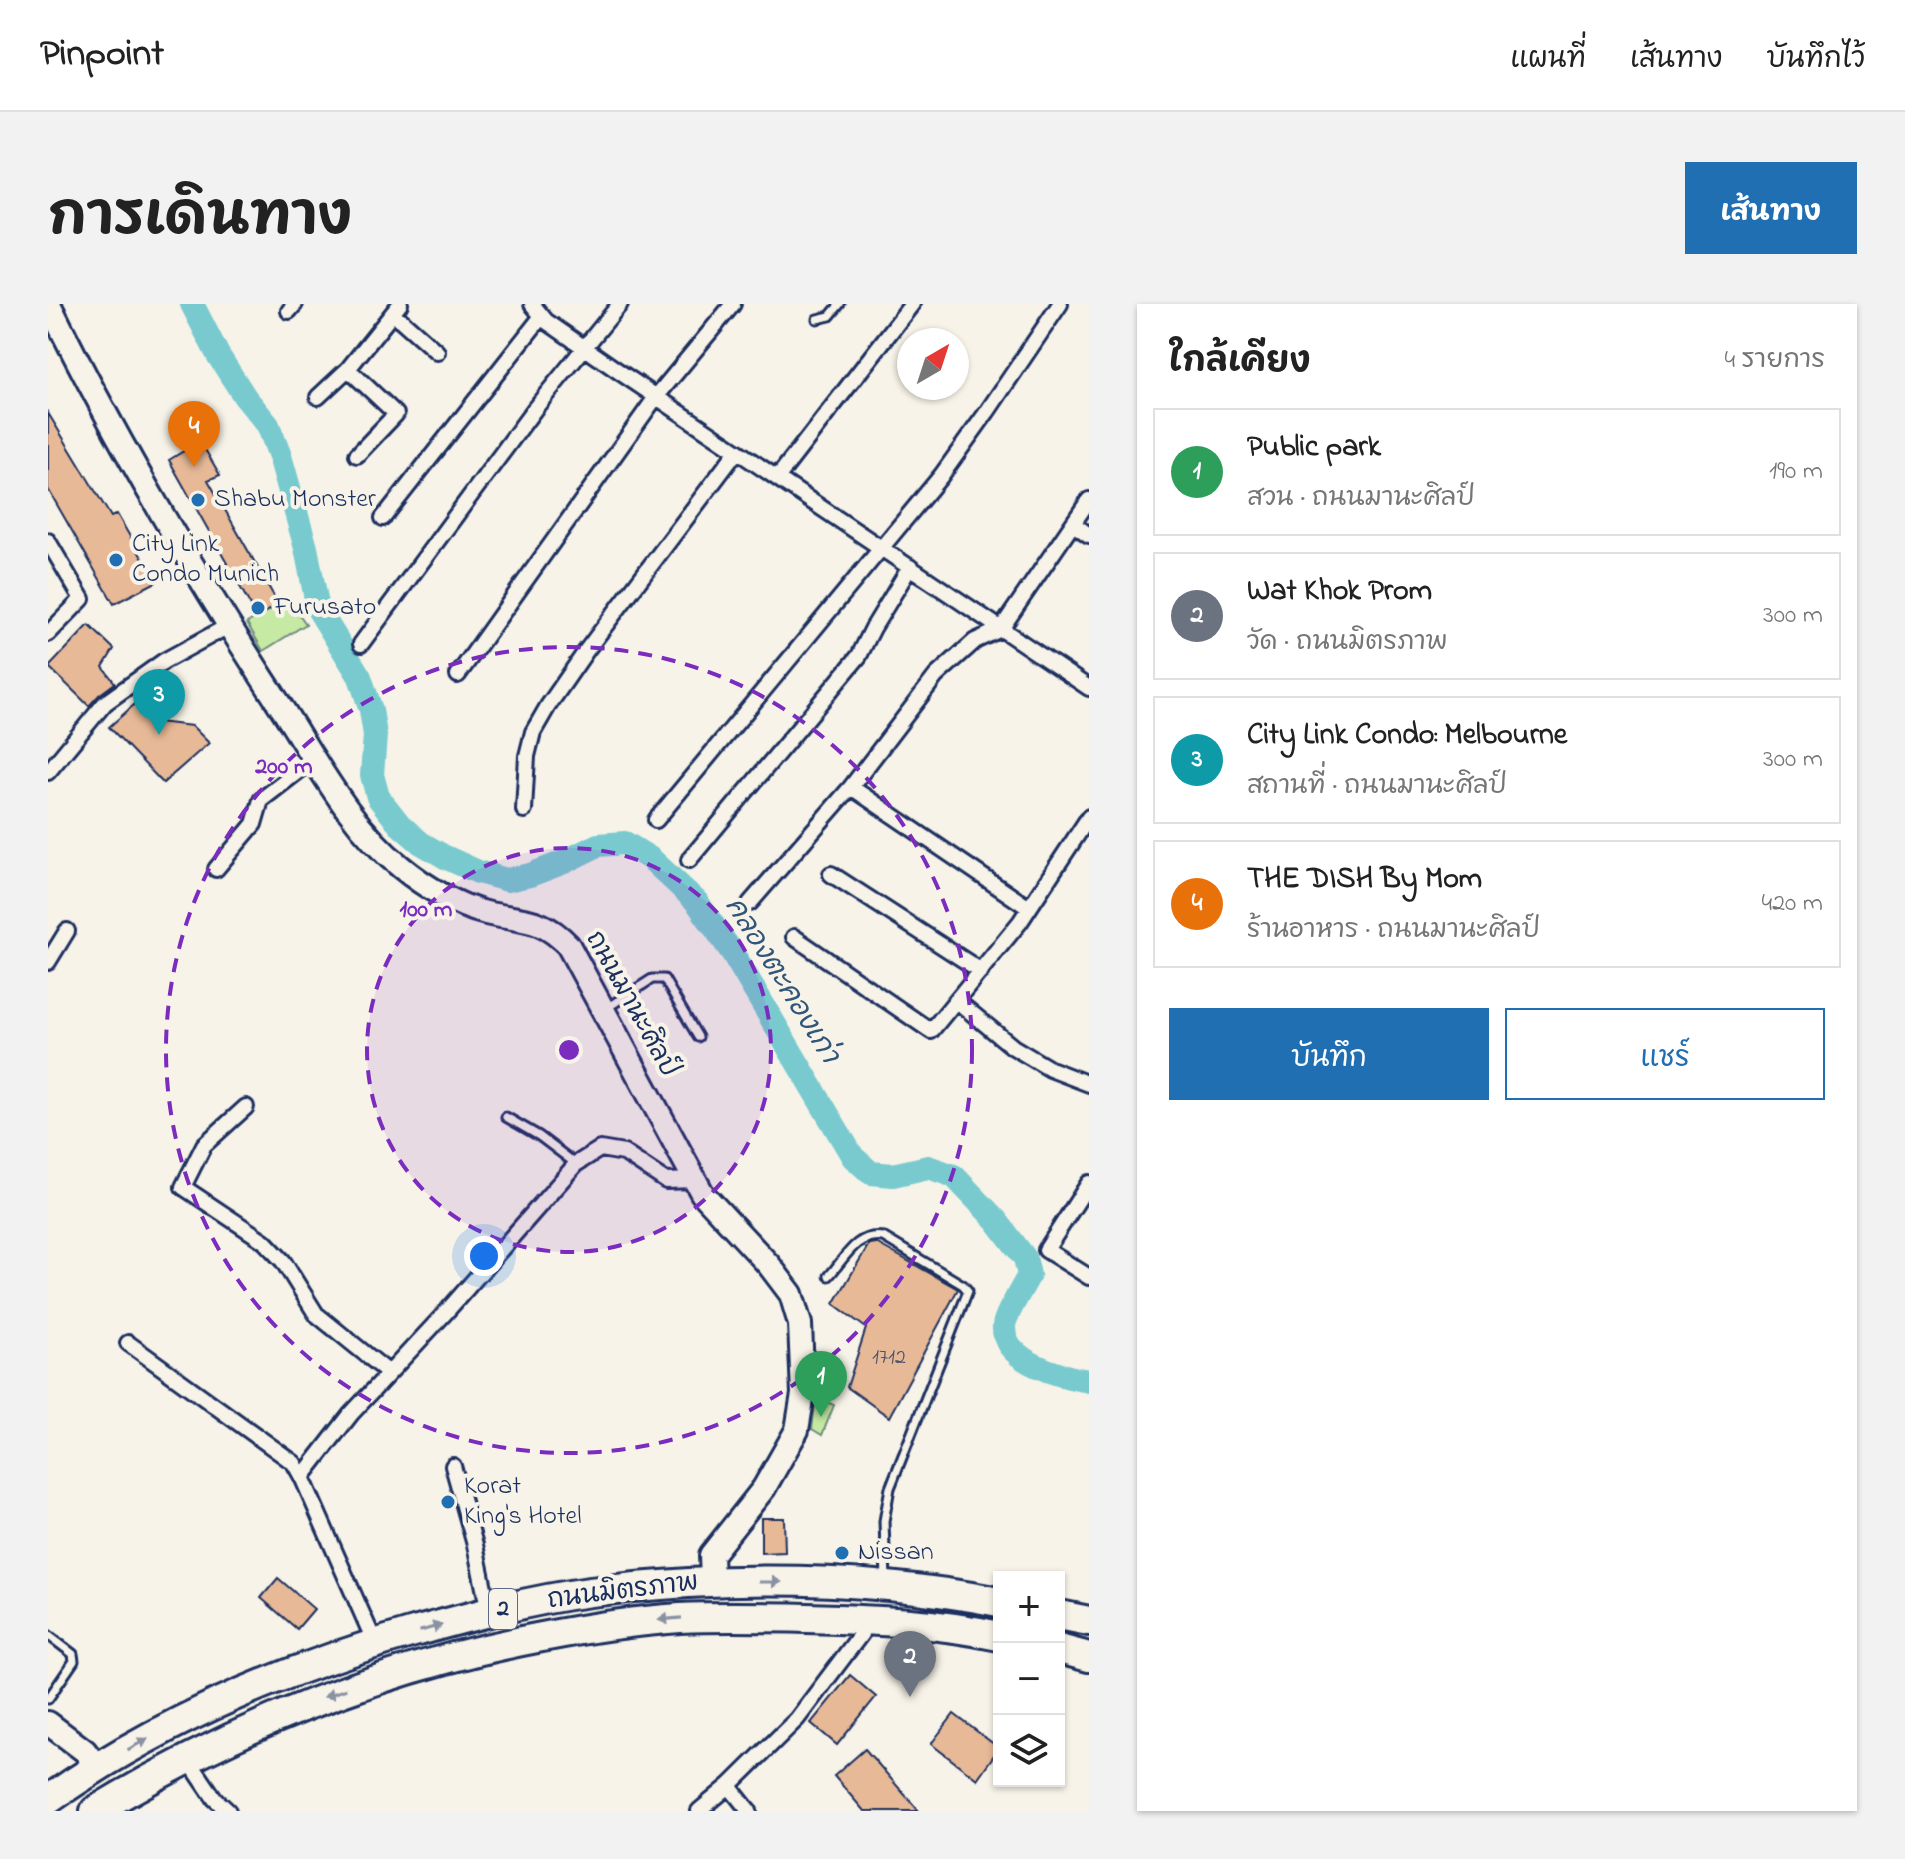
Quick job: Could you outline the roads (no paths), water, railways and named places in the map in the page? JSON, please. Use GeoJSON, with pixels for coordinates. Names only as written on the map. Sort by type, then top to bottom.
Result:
{"type":"FeatureCollection","features":[{"type":"Feature","properties":{"kind":"highway","name":"ถนนมิตรภาพ"},"geometry":{"type":"LineString","coordinates":[[48,1800],[97,1767],[173,1724],[253,1687],[375,1643],[489,1612],[589,1593],[712,1581],[834,1582],[993,1601]]}},
{"type":"Feature","properties":{"kind":"highway"},"geometry":{"type":"LineString","coordinates":[[1065,1612],[1089,1621]]}},
{"type":"Feature","properties":{"kind":"highway","name":"ถนนมิตรภาพ"},"geometry":{"type":"LineString","coordinates":[[95,1811],[187,1758],[329,1695],[492,1646],[590,1628],[678,1618],[862,1619],[993,1634]]}},
{"type":"Feature","properties":{"kind":"highway"},"geometry":{"type":"LineString","coordinates":[[1065,1651],[1089,1657]]}},
{"type":"Feature","properties":{"kind":"street","name":"ถนนมานะศิลป์"},"geometry":{"type":"LineString","coordinates":[[49,304],[97,402],[230,625],[314,759],[366,833],[402,868],[445,896],[484,913],[539,923],[555,931],[568,945],[702,1193],[769,1265],[791,1294],[800,1324],[803,1358],[803,1394],[797,1430],[764,1488],[711,1555],[712,1581]]}},
{"type":"Feature","properties":{"kind":"street"},"geometry":{"type":"LineString","coordinates":[[361,644],[536,407],[620,304]]}},
{"type":"Feature","properties":{"kind":"street"},"geometry":{"type":"LineString","coordinates":[[458,675],[656,397],[733,304]]}},
{"type":"Feature","properties":{"kind":"street"},"geometry":{"type":"LineString","coordinates":[[777,478],[912,304]]}},
{"type":"Feature","properties":{"kind":"street"},"geometry":{"type":"LineString","coordinates":[[656,820],[882,548],[987,412],[1060,304]]}},
{"type":"Feature","properties":{"kind":"street"},"geometry":{"type":"LineString","coordinates":[[318,397],[348,369],[397,308],[437,352]]}},
{"type":"Feature","properties":{"kind":"street"},"geometry":{"type":"LineString","coordinates":[[383,518],[537,310],[586,349],[656,397],[1089,688]]}},
{"type":"Feature","properties":{"kind":"street"},"geometry":{"type":"LineString","coordinates":[[348,369],[396,414],[357,455]]}},
{"type":"Feature","properties":{"kind":"street"},"geometry":{"type":"LineString","coordinates":[[524,810],[527,756],[533,732],[548,706],[737,451]]}},
{"type":"Feature","properties":{"kind":"street"},"geometry":{"type":"LineString","coordinates":[[750,903],[851,787],[936,676],[975,641],[1001,629],[1089,500]]}},
{"type":"Feature","properties":{"kind":"street"},"geometry":{"type":"LineString","coordinates":[[48,541],[82,599],[48,634]]}},
{"type":"Feature","properties":{"kind":"street"},"geometry":{"type":"LineString","coordinates":[[689,860],[859,656],[910,567]]}},
{"type":"Feature","properties":{"kind":"street"},"geometry":{"type":"LineString","coordinates":[[48,772],[105,703],[164,661],[230,625]]}},
{"type":"Feature","properties":{"kind":"street"},"geometry":{"type":"LineString","coordinates":[[216,869],[255,822],[261,800],[314,759]]}},
{"type":"Feature","properties":{"kind":"street"},"geometry":{"type":"LineString","coordinates":[[851,787],[1029,908]]}},
{"type":"Feature","properties":{"kind":"street"},"geometry":{"type":"LineString","coordinates":[[794,937],[931,1031],[1029,908],[1089,817]]}},
{"type":"Feature","properties":{"kind":"street"},"geometry":{"type":"LineString","coordinates":[[831,874],[981,971]]}},
{"type":"Feature","properties":{"kind":"street"},"geometry":{"type":"LineString","coordinates":[[48,962],[67,931]]}},
{"type":"Feature","properties":{"kind":"street"},"geometry":{"type":"LineString","coordinates":[[957,1001],[1013,1047],[1050,1069],[1089,1084]]}},
{"type":"Feature","properties":{"kind":"street"},"geometry":{"type":"LineString","coordinates":[[246,1107],[204,1145],[183,1187],[264,1241],[283,1261],[316,1314],[389,1373]]}},
{"type":"Feature","properties":{"kind":"street"},"geometry":{"type":"LineString","coordinates":[[302,1477],[351,1414],[447,1311],[576,1164],[600,1149],[624,1153],[666,1181],[695,1180]]}},
{"type":"Feature","properties":{"kind":"street"},"geometry":{"type":"LineString","coordinates":[[1089,1183],[1046,1250],[1089,1277]]}},
{"type":"Feature","properties":{"kind":"street"},"geometry":{"type":"LineString","coordinates":[[128,1343],[294,1463],[375,1643]]}},
{"type":"Feature","properties":{"kind":"street"},"geometry":{"type":"LineString","coordinates":[[453,1466],[475,1545],[489,1612]]}},
{"type":"Feature","properties":{"kind":"street"},"geometry":{"type":"LineString","coordinates":[[699,1811],[797,1719],[861,1634],[862,1619]]}},
{"type":"Feature","properties":{"kind":"street"},"geometry":{"type":"LineString","coordinates":[[48,1723],[85,1751],[97,1767]]}},
{"type":"Feature","properties":{"kind":"street"},"geometry":{"type":"LineString","coordinates":[[187,1758],[215,1799],[228,1811]]}},
{"type":"Feature","properties":{"kind":"street"},"geometry":{"type":"LineString","coordinates":[[729,1786],[749,1811]]}},
{"type":"Feature","properties":{"kind":"lane"},"geometry":{"type":"LineString","coordinates":[[817,319],[830,316],[840,304]]}},
{"type":"Feature","properties":{"kind":"lane"},"geometry":{"type":"LineString","coordinates":[[603,1010],[652,979],[664,979],[698,1037]]}},
{"type":"Feature","properties":{"kind":"lane"},"geometry":{"type":"LineString","coordinates":[[506,1117],[539,1136],[576,1164]]}},
{"type":"Feature","properties":{"kind":"lane"},"geometry":{"type":"LineString","coordinates":[[829,1276],[862,1238],[874,1235],[883,1237],[968,1291],[890,1488],[884,1521],[886,1586]]}},
{"type":"Feature","properties":{"kind":"lane"},"geometry":{"type":"LineString","coordinates":[[48,1635],[73,1654],[74,1661],[49,1697]]}},
{"type":"Feature","properties":{"kind":"waterway","name":"คลองตะคองเก่า"},"geometry":{"type":"LineString","coordinates":[[192,304],[218,355],[245,397],[268,425],[306,548],[318,609],[360,677],[371,710],[375,735],[372,775],[378,797],[400,825],[421,843],[445,857],[478,872],[507,880],[564,862],[598,845],[625,843],[651,859],[697,902],[732,952],[853,1157],[871,1173],[893,1175],[928,1167],[954,1176],[996,1220],[1025,1258],[1029,1275],[1004,1326],[1006,1339],[1013,1349],[1036,1366],[1089,1381]]}},
{"type":"Feature","properties":{"kind":"place","name":"THE DISH By Mom"},"geometry":{"type":"Point","coordinates":[194,467]}},
{"type":"Feature","properties":{"kind":"place","name":"Shabu Monster"},"geometry":{"type":"Point","coordinates":[198,500]}},
{"type":"Feature","properties":{"kind":"place","name":"City Link Condo Munich"},"geometry":{"type":"Point","coordinates":[116,560]}},
{"type":"Feature","properties":{"kind":"place","name":"Furusato"},"geometry":{"type":"Point","coordinates":[258,608]}},
{"type":"Feature","properties":{"kind":"place","name":"City Link Condo: Melbourne"},"geometry":{"type":"Point","coordinates":[159,735]}},
{"type":"Feature","properties":{"kind":"place","name":"Public park"},"geometry":{"type":"Point","coordinates":[821,1417]}},
{"type":"Feature","properties":{"kind":"place","name":"Korat King's Hotel"},"geometry":{"type":"Point","coordinates":[448,1502]}},
{"type":"Feature","properties":{"kind":"place","name":"Nissan"},"geometry":{"type":"Point","coordinates":[842,1553]}},
{"type":"Feature","properties":{"kind":"place","name":"Wat Khok Prom"},"geometry":{"type":"Point","coordinates":[910,1697]}}]}
